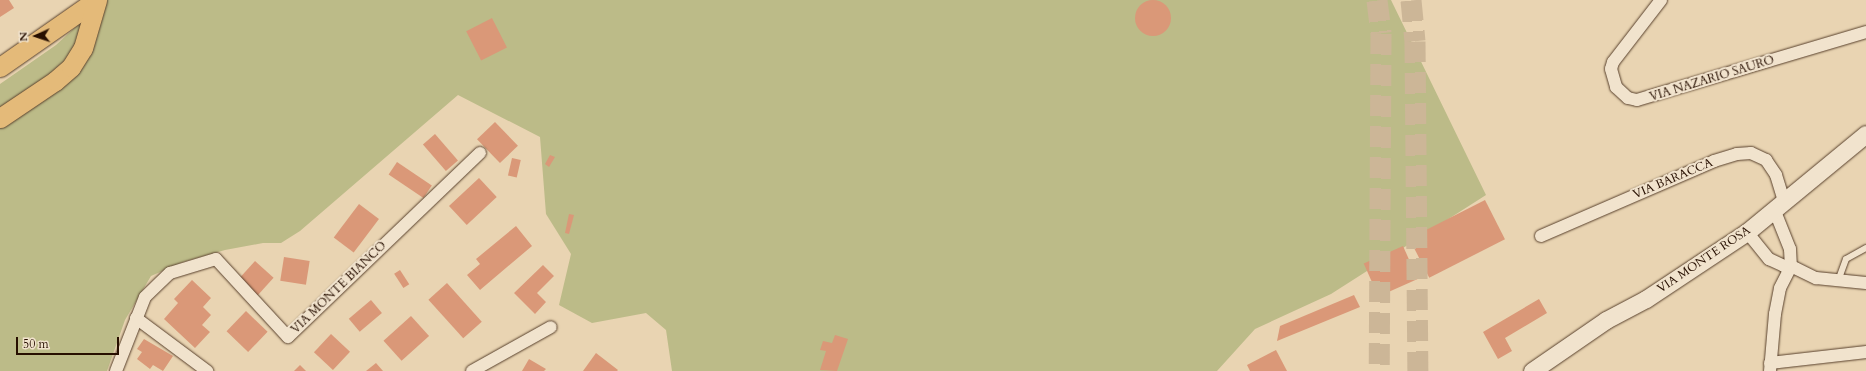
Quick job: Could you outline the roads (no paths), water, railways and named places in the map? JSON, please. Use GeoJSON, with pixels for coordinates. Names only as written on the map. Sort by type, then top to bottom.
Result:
{"type":"FeatureCollection","features":[{"type":"Feature","properties":{"kind":"main road"},"geometry":{"type":"LineString","coordinates":[[0,67],[97,0]]}},
{"type":"Feature","properties":{"kind":"main road"},"geometry":{"type":"LineString","coordinates":[[0,118],[55,81],[71,67],[83,48],[97,0]]}},
{"type":"Feature","properties":{"kind":"street","name":"VIA NAZARIO SAURO"},"geometry":{"type":"LineString","coordinates":[[1661,0],[1613,62],[1611,69],[1616,87],[1628,98],[1637,100],[1866,32]]}},
{"type":"Feature","properties":{"kind":"street","name":"VIA MONTE ROSA"},"geometry":{"type":"LineString","coordinates":[[1532,371],[1606,320],[1646,299],[1746,232],[1866,134]]}},
{"type":"Feature","properties":{"kind":"street","name":"VIA MONTE BIANCO"},"geometry":{"type":"LineString","coordinates":[[116,371],[145,297],[170,273],[216,260],[288,337],[480,153]]}},
{"type":"Feature","properties":{"kind":"street","name":"VIA BARACCA"},"geometry":{"type":"LineString","coordinates":[[1541,236],[1737,154],[1751,153],[1766,160],[1776,174],[1779,205],[1790,249],[1791,266]]}},
{"type":"Feature","properties":{"kind":"street"},"geometry":{"type":"LineString","coordinates":[[1746,232],[1769,259],[1791,266],[1816,278],[1838,282],[1866,283]]}},
{"type":"Feature","properties":{"kind":"street"},"geometry":{"type":"LineString","coordinates":[[1791,266],[1780,288],[1775,314],[1770,367],[1866,352]]}},
{"type":"Feature","properties":{"kind":"street"},"geometry":{"type":"LineString","coordinates":[[136,318],[207,371]]}},
{"type":"Feature","properties":{"kind":"street"},"geometry":{"type":"LineString","coordinates":[[472,371],[551,327]]}},
{"type":"Feature","properties":{"kind":"lane"},"geometry":{"type":"LineString","coordinates":[[1838,282],[1846,259],[1866,248]]}},
{"type":"Feature","properties":{"kind":"tunnel"},"geometry":{"type":"LineString","coordinates":[[1377,0],[1381,33],[1379,371]]}},
{"type":"Feature","properties":{"kind":"tunnel"},"geometry":{"type":"LineString","coordinates":[[1411,0],[1415,41],[1418,371]]}}]}
